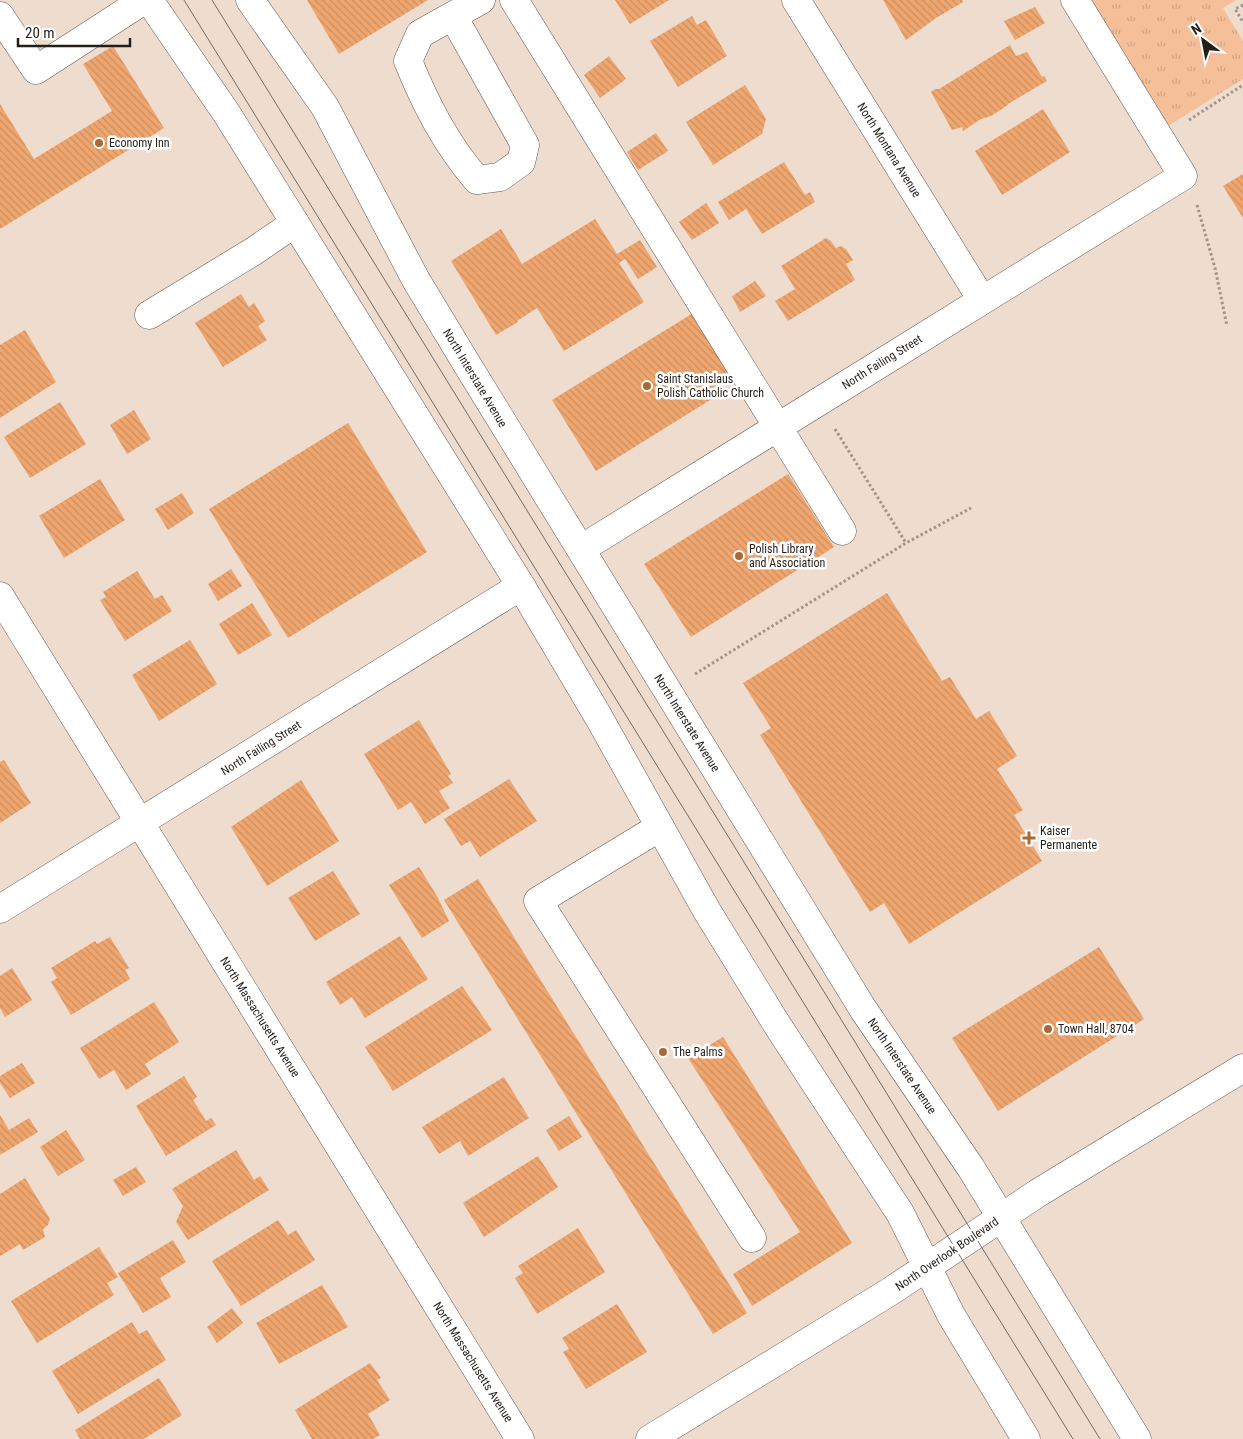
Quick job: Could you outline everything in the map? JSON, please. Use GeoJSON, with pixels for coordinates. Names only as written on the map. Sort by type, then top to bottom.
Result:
{"type":"FeatureCollection","features":[{"type":"Feature","properties":{"kind":"street"},"geometry":{"type":"LineString","coordinates":[[0,16],[36,70],[144,0]]}},
{"type":"Feature","properties":{"kind":"street"},"geometry":{"type":"LineString","coordinates":[[150,0],[227,114],[521,586],[598,716],[707,911],[771,1015],[900,1213],[950,1316],[1026,1439]]}},
{"type":"Feature","properties":{"kind":"street","name":"North Interstate Avenue"},"geometry":{"type":"LineString","coordinates":[[250,0],[325,107],[416,280],[468,366],[863,1009],[972,1168],[1137,1439]]}},
{"type":"Feature","properties":{"kind":"street"},"geometry":{"type":"LineString","coordinates":[[453,16],[525,145],[521,162],[500,177],[477,180],[459,158],[426,103],[408,61],[420,34],[482,0]]}},
{"type":"Feature","properties":{"kind":"street"},"geometry":{"type":"LineString","coordinates":[[514,0],[842,531]]}},
{"type":"Feature","properties":{"kind":"street","name":"North Montana Avenue"},"geometry":{"type":"LineString","coordinates":[[796,0],[982,300]]}},
{"type":"Feature","properties":{"kind":"street"},"geometry":{"type":"LineString","coordinates":[[1074,0],[1183,176]]}},
{"type":"Feature","properties":{"kind":"street","name":"North Failing Street"},"geometry":{"type":"LineString","coordinates":[[581,549],[1183,176]]}},
{"type":"Feature","properties":{"kind":"street"},"geometry":{"type":"LineString","coordinates":[[149,315],[254,251],[295,223]]}},
{"type":"Feature","properties":{"kind":"street","name":"North Failing Street"},"geometry":{"type":"LineString","coordinates":[[0,909],[521,586]]}},
{"type":"Feature","properties":{"kind":"street","name":"North Massachusetts Avenue"},"geometry":{"type":"LineString","coordinates":[[0,596],[520,1439]]}},
{"type":"Feature","properties":{"kind":"street"},"geometry":{"type":"LineString","coordinates":[[660,827],[538,901],[752,1238]]}},
{"type":"Feature","properties":{"kind":"street","name":"North Overlook Boulevard"},"geometry":{"type":"LineString","coordinates":[[650,1439],[891,1291],[1038,1193],[1243,1068]]}},
{"type":"Feature","properties":{"kind":"path"},"geometry":{"type":"LineString","coordinates":[[1243,5],[1236,9],[1243,22]]}},
{"type":"Feature","properties":{"kind":"path"},"geometry":{"type":"LineString","coordinates":[[1159,139],[1243,85]]}},
{"type":"Feature","properties":{"kind":"path"},"geometry":{"type":"LineString","coordinates":[[1183,176],[1195,200],[1206,236],[1227,326]]}},
{"type":"Feature","properties":{"kind":"path"},"geometry":{"type":"LineString","coordinates":[[818,402],[906,544]]}},
{"type":"Feature","properties":{"kind":"path"},"geometry":{"type":"LineString","coordinates":[[667,691],[906,544],[971,508]]}},
{"type":"Feature","properties":{"kind":"green space"},"geometry":{"type":"Polygon","coordinates":[[[1091,0],[1236,0],[1223,8],[1243,41],[1243,79],[1168,126],[1091,0]]]}},
{"type":"Feature","properties":{"kind":"building"},"geometry":{"type":"Polygon","coordinates":[[[307,0],[428,0],[339,54],[307,0]]]}},
{"type":"Feature","properties":{"kind":"building"},"geometry":{"type":"Polygon","coordinates":[[[615,0],[669,0],[630,24],[615,0]]]}},
{"type":"Feature","properties":{"kind":"building"},"geometry":{"type":"Polygon","coordinates":[[[883,0],[962,0],[963,2],[936,18],[906,40],[883,0]]]}},
{"type":"Feature","properties":{"kind":"building"},"geometry":{"type":"Polygon","coordinates":[[[1035,7],[1045,23],[1015,40],[1004,21],[1035,7]]]}},
{"type":"Feature","properties":{"kind":"building"},"geometry":{"type":"Polygon","coordinates":[[[692,16],[697,25],[706,20],[727,56],[678,87],[650,41],[692,16]]]}},
{"type":"Feature","properties":{"kind":"building"},"geometry":{"type":"Polygon","coordinates":[[[1010,45],[1016,56],[1027,52],[1042,77],[1044,76],[1047,81],[963,131],[962,127],[952,130],[931,92],[939,89],[1010,45]]]}},
{"type":"Feature","properties":{"kind":"building","name":"Economy Inn"},"geometry":{"type":"Polygon","coordinates":[[[113,46],[164,128],[0,229],[0,104],[34,159],[112,111],[83,64],[113,46]]]}},
{"type":"Feature","properties":{"kind":"building"},"geometry":{"type":"Polygon","coordinates":[[[609,56],[626,79],[600,98],[584,75],[609,56]]]}},
{"type":"Feature","properties":{"kind":"building"},"geometry":{"type":"Polygon","coordinates":[[[745,85],[766,119],[762,134],[713,165],[686,122],[745,85]]]}},
{"type":"Feature","properties":{"kind":"building"},"geometry":{"type":"Polygon","coordinates":[[[1043,109],[1070,152],[1002,195],[975,151],[1043,109]]]}},
{"type":"Feature","properties":{"kind":"building"},"geometry":{"type":"Polygon","coordinates":[[[656,133],[668,151],[638,170],[627,152],[656,133]]]}},
{"type":"Feature","properties":{"kind":"building"},"geometry":{"type":"Polygon","coordinates":[[[784,162],[805,195],[810,192],[815,202],[762,234],[746,209],[729,220],[718,202],[784,162]]]}},
{"type":"Feature","properties":{"kind":"building"},"geometry":{"type":"Polygon","coordinates":[[[1243,174],[1243,218],[1223,186],[1243,174]]]}},
{"type":"Feature","properties":{"kind":"building"},"geometry":{"type":"Polygon","coordinates":[[[706,203],[719,223],[692,240],[679,222],[706,203]]]}},
{"type":"Feature","properties":{"kind":"building"},"geometry":{"type":"Polygon","coordinates":[[[595,219],[617,254],[640,240],[657,267],[638,279],[625,259],[619,263],[644,302],[564,351],[537,308],[496,335],[451,261],[501,229],[522,264],[595,219]]]}},
{"type":"Feature","properties":{"kind":"building"},"geometry":{"type":"Polygon","coordinates":[[[826,238],[836,248],[841,246],[846,249],[853,260],[846,264],[855,280],[788,321],[775,301],[795,289],[781,266],[826,238]]]}},
{"type":"Feature","properties":{"kind":"building"},"geometry":{"type":"Polygon","coordinates":[[[755,281],[766,296],[740,312],[732,296],[755,281]]]}},
{"type":"Feature","properties":{"kind":"building"},"geometry":{"type":"Polygon","coordinates":[[[241,294],[249,307],[254,303],[265,321],[258,326],[267,340],[223,367],[195,323],[241,294]]]}},
{"type":"Feature","properties":{"kind":"building","name":"Saint Stanislaus Polish Catholic Church"},"geometry":{"type":"Polygon","coordinates":[[[698,310],[734,368],[715,380],[723,392],[596,471],[552,400],[698,310]]]}},
{"type":"Feature","properties":{"kind":"building"},"geometry":{"type":"Polygon","coordinates":[[[25,330],[56,382],[0,418],[0,345],[25,330]]]}},
{"type":"Feature","properties":{"kind":"building"},"geometry":{"type":"Polygon","coordinates":[[[60,402],[86,444],[30,478],[4,437],[60,402]]]}},
{"type":"Feature","properties":{"kind":"building"},"geometry":{"type":"Polygon","coordinates":[[[134,410],[151,439],[127,454],[110,425],[134,410]]]}},
{"type":"Feature","properties":{"kind":"building"},"geometry":{"type":"Polygon","coordinates":[[[348,423],[427,552],[288,638],[209,509],[348,423]]]}},
{"type":"Feature","properties":{"kind":"building","name":"Polish Library and Association"},"geometry":{"type":"Polygon","coordinates":[[[788,474],[834,547],[691,637],[644,564],[788,474]]]}},
{"type":"Feature","properties":{"kind":"building"},"geometry":{"type":"Polygon","coordinates":[[[100,479],[125,520],[64,558],[39,516],[100,479]]]}},
{"type":"Feature","properties":{"kind":"building"},"geometry":{"type":"Polygon","coordinates":[[[182,493],[194,513],[168,530],[155,509],[182,493]]]}},
{"type":"Feature","properties":{"kind":"building"},"geometry":{"type":"Polygon","coordinates":[[[231,569],[242,586],[218,601],[208,584],[231,569]]]}},
{"type":"Feature","properties":{"kind":"building"},"geometry":{"type":"Polygon","coordinates":[[[137,571],[155,599],[162,595],[172,611],[125,641],[100,600],[106,597],[103,592],[137,571]]]}},
{"type":"Feature","properties":{"kind":"building"},"geometry":{"type":"Polygon","coordinates":[[[887,593],[942,681],[950,677],[976,719],[989,711],[1017,756],[997,769],[1023,810],[1014,815],[1042,861],[909,944],[884,903],[870,912],[760,735],[771,728],[743,683],[887,593]]]}},
{"type":"Feature","properties":{"kind":"building"},"geometry":{"type":"Polygon","coordinates":[[[252,603],[272,635],[238,655],[219,624],[252,603]]]}},
{"type":"Feature","properties":{"kind":"building"},"geometry":{"type":"Polygon","coordinates":[[[190,640],[217,684],[159,721],[132,675],[190,640]]]}},
{"type":"Feature","properties":{"kind":"building"},"geometry":{"type":"Polygon","coordinates":[[[419,720],[451,774],[448,776],[453,783],[439,791],[450,808],[425,824],[411,802],[398,810],[364,754],[419,720]]]}},
{"type":"Feature","properties":{"kind":"building"},"geometry":{"type":"Polygon","coordinates":[[[4,760],[31,803],[0,823],[0,762],[4,760]]]}},
{"type":"Feature","properties":{"kind":"building"},"geometry":{"type":"Polygon","coordinates":[[[509,779],[537,821],[480,857],[470,841],[461,846],[444,819],[509,779]]]}},
{"type":"Feature","properties":{"kind":"building"},"geometry":{"type":"Polygon","coordinates":[[[301,780],[339,841],[267,886],[231,827],[301,780]]]}},
{"type":"Feature","properties":{"kind":"building"},"geometry":{"type":"Polygon","coordinates":[[[419,867],[437,896],[449,921],[422,938],[389,885],[419,867]]]}},
{"type":"Feature","properties":{"kind":"building"},"geometry":{"type":"Polygon","coordinates":[[[333,871],[360,914],[315,941],[288,898],[333,871]]]}},
{"type":"Feature","properties":{"kind":"building"},"geometry":{"type":"Polygon","coordinates":[[[478,879],[747,1313],[713,1334],[444,900],[478,879]]]}},
{"type":"Feature","properties":{"kind":"building"},"geometry":{"type":"Polygon","coordinates":[[[400,936],[428,979],[365,1018],[352,997],[340,1005],[326,982],[400,936]]]}},
{"type":"Feature","properties":{"kind":"building"},"geometry":{"type":"Polygon","coordinates":[[[110,937],[129,968],[125,970],[130,979],[71,1015],[51,982],[57,978],[51,968],[95,941],[97,944],[110,937]]]}},
{"type":"Feature","properties":{"kind":"building","name":"Town Hall, 8704"},"geometry":{"type":"Polygon","coordinates":[[[1099,947],[1144,1019],[998,1111],[952,1038],[1099,947]]]}},
{"type":"Feature","properties":{"kind":"building"},"geometry":{"type":"Polygon","coordinates":[[[12,968],[32,1000],[5,1017],[0,1008],[0,976],[12,968]]]}},
{"type":"Feature","properties":{"kind":"building"},"geometry":{"type":"Polygon","coordinates":[[[462,986],[492,1030],[393,1091],[365,1047],[462,986]]]}},
{"type":"Feature","properties":{"kind":"building"},"geometry":{"type":"Polygon","coordinates":[[[154,1002],[179,1042],[145,1064],[151,1074],[126,1090],[114,1070],[99,1079],[80,1048],[154,1002]]]}},
{"type":"Feature","properties":{"kind":"building"},"geometry":{"type":"Polygon","coordinates":[[[723,1037],[852,1243],[752,1306],[733,1274],[800,1232],[688,1058],[723,1037]]]}},
{"type":"Feature","properties":{"kind":"building"},"geometry":{"type":"Polygon","coordinates":[[[22,1063],[35,1083],[10,1098],[0,1083],[0,1076],[22,1063]]]}},
{"type":"Feature","properties":{"kind":"building"},"geometry":{"type":"Polygon","coordinates":[[[184,1076],[197,1097],[193,1100],[206,1121],[211,1118],[216,1125],[166,1156],[136,1106],[184,1076]]]}},
{"type":"Feature","properties":{"kind":"building"},"geometry":{"type":"Polygon","coordinates":[[[504,1077],[529,1118],[468,1156],[460,1141],[439,1154],[422,1127],[504,1077]]]}},
{"type":"Feature","properties":{"kind":"building"},"geometry":{"type":"Polygon","coordinates":[[[0,1115],[9,1130],[29,1118],[38,1132],[0,1155],[0,1115]]]}},
{"type":"Feature","properties":{"kind":"building"},"geometry":{"type":"Polygon","coordinates":[[[569,1116],[582,1137],[559,1151],[546,1130],[569,1116]]]}},
{"type":"Feature","properties":{"kind":"building"},"geometry":{"type":"Polygon","coordinates":[[[66,1130],[85,1160],[58,1176],[40,1147],[66,1130]]]}},
{"type":"Feature","properties":{"kind":"building"},"geometry":{"type":"Polygon","coordinates":[[[236,1150],[254,1180],[260,1176],[269,1190],[188,1240],[176,1222],[183,1206],[172,1189],[236,1150]]]}},
{"type":"Feature","properties":{"kind":"building"},"geometry":{"type":"Polygon","coordinates":[[[538,1156],[558,1187],[484,1237],[463,1203],[538,1156]]]}},
{"type":"Feature","properties":{"kind":"building"},"geometry":{"type":"Polygon","coordinates":[[[136,1167],[146,1182],[123,1196],[113,1180],[136,1167]]]}},
{"type":"Feature","properties":{"kind":"building"},"geometry":{"type":"Polygon","coordinates":[[[25,1178],[50,1219],[48,1225],[43,1229],[45,1237],[23,1250],[20,1244],[0,1256],[0,1194],[25,1178]]]}},
{"type":"Feature","properties":{"kind":"building"},"geometry":{"type":"Polygon","coordinates":[[[278,1220],[288,1235],[296,1230],[315,1260],[241,1306],[212,1261],[278,1220]]]}},
{"type":"Feature","properties":{"kind":"building"},"geometry":{"type":"Polygon","coordinates":[[[578,1228],[605,1272],[537,1314],[515,1278],[523,1273],[518,1266],[578,1228]]]}},
{"type":"Feature","properties":{"kind":"building"},"geometry":{"type":"Polygon","coordinates":[[[173,1240],[186,1262],[160,1278],[171,1297],[143,1313],[118,1273],[173,1240]]]}},
{"type":"Feature","properties":{"kind":"building"},"geometry":{"type":"Polygon","coordinates":[[[99,1247],[118,1277],[107,1283],[114,1295],[37,1343],[11,1301],[99,1247]]]}},
{"type":"Feature","properties":{"kind":"building"},"geometry":{"type":"Polygon","coordinates":[[[322,1285],[348,1327],[279,1364],[256,1323],[322,1285]]]}},
{"type":"Feature","properties":{"kind":"building"},"geometry":{"type":"Polygon","coordinates":[[[617,1304],[647,1352],[586,1389],[563,1352],[569,1349],[562,1338],[617,1304]]]}},
{"type":"Feature","properties":{"kind":"building"},"geometry":{"type":"Polygon","coordinates":[[[232,1308],[243,1323],[217,1343],[207,1327],[232,1308]]]}},
{"type":"Feature","properties":{"kind":"building"},"geometry":{"type":"Polygon","coordinates":[[[132,1322],[139,1334],[147,1330],[166,1360],[78,1414],[52,1371],[132,1322]]]}},
{"type":"Feature","properties":{"kind":"building"},"geometry":{"type":"Polygon","coordinates":[[[370,1363],[381,1378],[377,1380],[390,1400],[368,1414],[380,1435],[373,1439],[312,1439],[295,1410],[370,1363]]]}},
{"type":"Feature","properties":{"kind":"building"},"geometry":{"type":"Polygon","coordinates":[[[159,1378],[182,1415],[144,1439],[80,1439],[75,1430],[159,1378]]]}},
{"type":"Feature","properties":{"kind":"tram line"},"geometry":{"type":"LineString","coordinates":[[184,0],[1073,1439]]}},
{"type":"Feature","properties":{"kind":"tram line"},"geometry":{"type":"LineString","coordinates":[[212,0],[1100,1439]]}},
{"type":"Feature","properties":{"kind":"place","name":"Economy Inn"},"geometry":{"type":"Point","coordinates":[99,143]}},
{"type":"Feature","properties":{"kind":"place","name":"Saint Stanislaus Polish Catholic Church"},"geometry":{"type":"Point","coordinates":[647,386]}},
{"type":"Feature","properties":{"kind":"place","name":"Polish Library and Association"},"geometry":{"type":"Point","coordinates":[739,556]}},
{"type":"Feature","properties":{"kind":"place","name":"Kaiser Permanente"},"geometry":{"type":"Point","coordinates":[1029,838]}},
{"type":"Feature","properties":{"kind":"place","name":"Town Hall, 8704"},"geometry":{"type":"Point","coordinates":[1048,1029]}},
{"type":"Feature","properties":{"kind":"place","name":"The Palms"},"geometry":{"type":"Point","coordinates":[663,1052]}}]}
